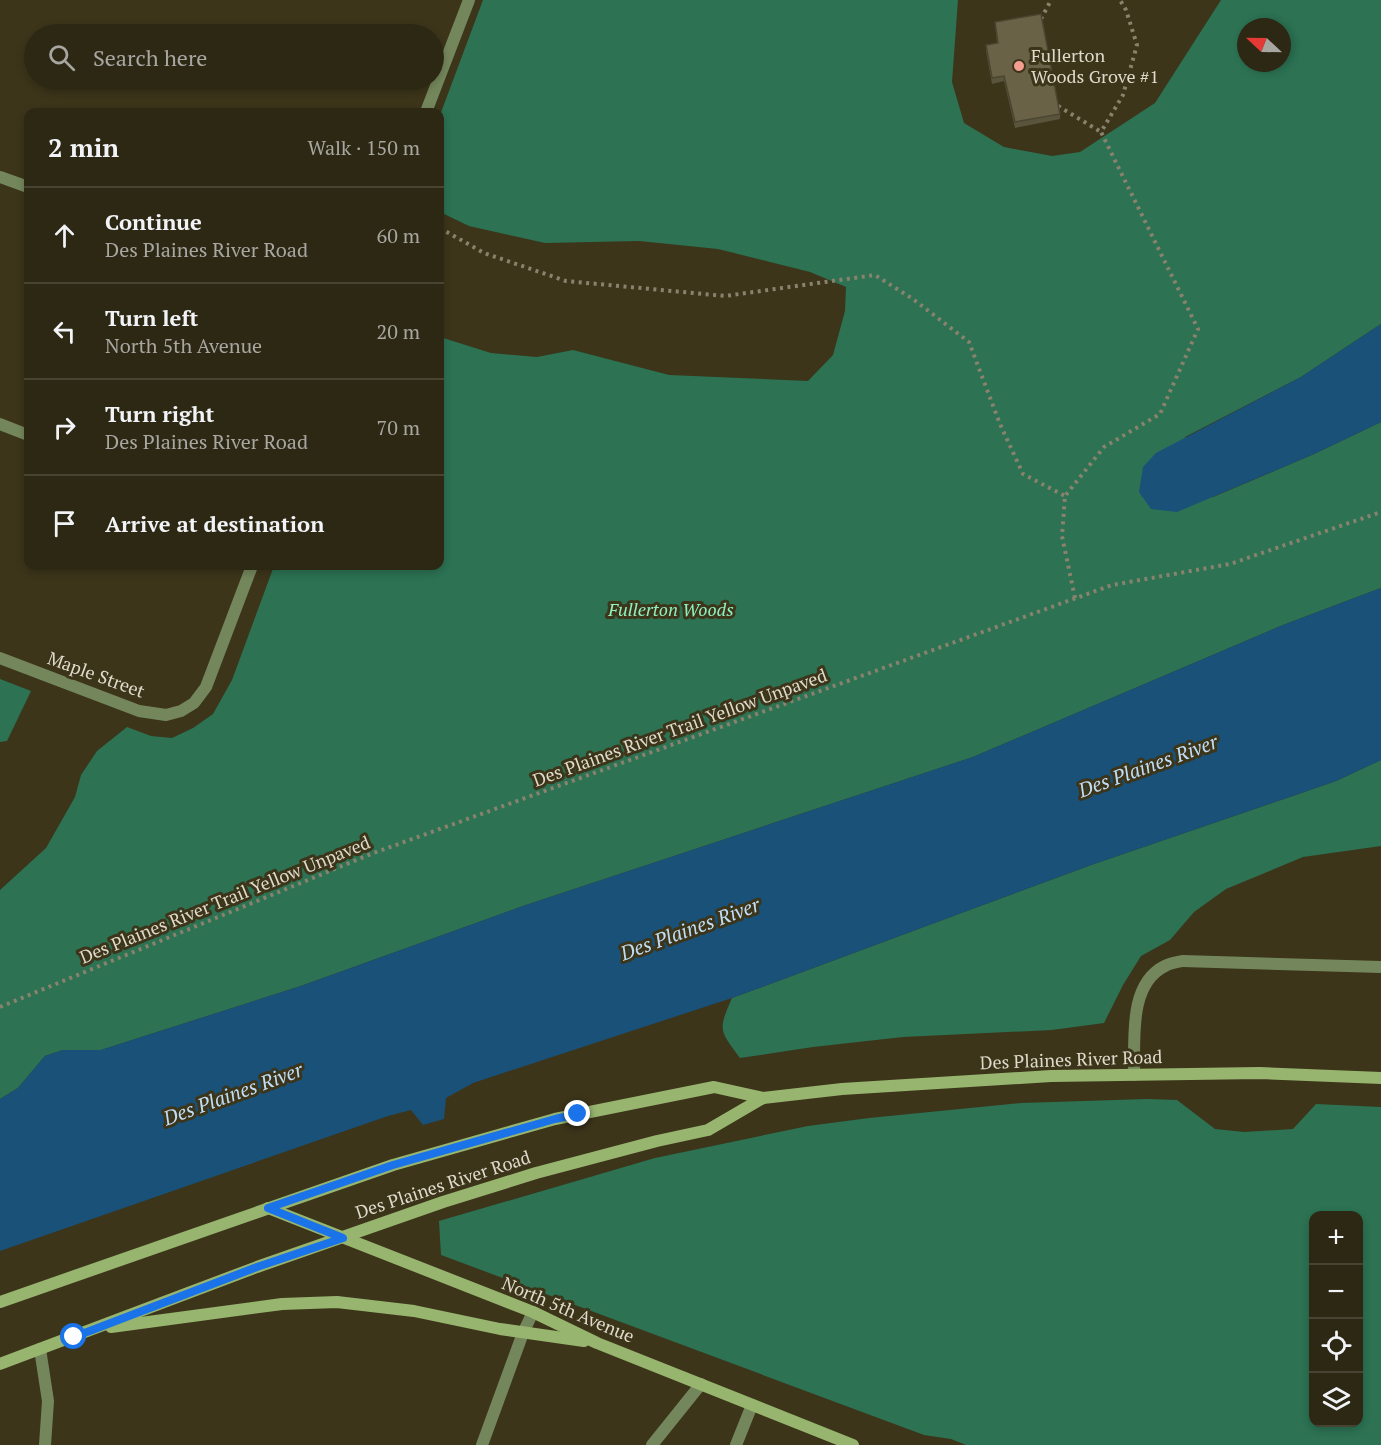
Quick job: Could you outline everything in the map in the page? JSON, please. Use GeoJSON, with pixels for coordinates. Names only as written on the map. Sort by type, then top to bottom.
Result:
{"type":"FeatureCollection","features":[{"type":"Feature","properties":{"kind":"main road","name":"Des Plaines River Road"},"geometry":{"type":"LineString","coordinates":[[0,1302],[393,1165],[555,1119],[714,1087],[763,1098],[842,1089],[1051,1076],[1260,1073],[1381,1078]]}},
{"type":"Feature","properties":{"kind":"main road","name":"Des Plaines River Road"},"geometry":{"type":"LineString","coordinates":[[0,1364],[257,1267],[444,1202],[536,1173],[708,1130],[763,1098]]}},
{"type":"Feature","properties":{"kind":"main road","name":"North 5th Avenue"},"geometry":{"type":"LineString","coordinates":[[268,1208],[532,1312],[597,1343],[853,1445]]}},
{"type":"Feature","properties":{"kind":"main road"},"geometry":{"type":"LineString","coordinates":[[91,1330],[282,1304],[337,1302],[414,1311],[500,1329],[597,1343]]}},
{"type":"Feature","properties":{"kind":"street"},"geometry":{"type":"LineString","coordinates":[[444,65],[469,0]]}},
{"type":"Feature","properties":{"kind":"street"},"geometry":{"type":"LineString","coordinates":[[428,108],[434,90]]}},
{"type":"Feature","properties":{"kind":"street"},"geometry":{"type":"LineString","coordinates":[[0,177],[24,186]]}},
{"type":"Feature","properties":{"kind":"street"},"geometry":{"type":"LineString","coordinates":[[0,424],[24,433]]}},
{"type":"Feature","properties":{"kind":"street","name":"Maple Street"},"geometry":{"type":"LineString","coordinates":[[0,658],[139,711],[166,715],[181,711],[194,703],[206,687],[250,570]]}},
{"type":"Feature","properties":{"kind":"street"},"geometry":{"type":"LineString","coordinates":[[1134,1075],[1136,1010],[1140,994],[1146,982],[1166,965],[1183,961],[1381,967]]}},
{"type":"Feature","properties":{"kind":"street"},"geometry":{"type":"LineString","coordinates":[[482,1445],[532,1312]]}},
{"type":"Feature","properties":{"kind":"street"},"geometry":{"type":"LineString","coordinates":[[40,1349],[48,1401],[45,1445]]}},
{"type":"Feature","properties":{"kind":"street"},"geometry":{"type":"LineString","coordinates":[[652,1445],[701,1384]]}},
{"type":"Feature","properties":{"kind":"street"},"geometry":{"type":"LineString","coordinates":[[736,1445],[752,1405]]}},
{"type":"Feature","properties":{"kind":"path"},"geometry":{"type":"LineString","coordinates":[[1041,19],[1051,0]]}},
{"type":"Feature","properties":{"kind":"path"},"geometry":{"type":"LineString","coordinates":[[1101,132],[1123,95],[1137,45],[1126,10],[1120,0]]}},
{"type":"Feature","properties":{"kind":"path"},"geometry":{"type":"LineString","coordinates":[[1058,106],[1101,132],[1198,329],[1161,414],[1104,447],[1065,496],[1062,536],[1075,598]]}},
{"type":"Feature","properties":{"kind":"path"},"geometry":{"type":"LineString","coordinates":[[444,230],[484,253],[566,282],[725,296],[876,275],[913,299],[969,342],[1000,424],[1023,474],[1065,496]]}},
{"type":"Feature","properties":{"kind":"path","name":"Des Plaines River Trail Yellow Unpaved"},"geometry":{"type":"LineString","coordinates":[[0,1006],[371,854],[1075,598],[1112,585],[1230,564],[1381,512]]}},
{"type":"Feature","properties":{"kind":"green space","name":"Fullerton Woods"},"geometry":{"type":"Polygon","coordinates":[[[483,0],[958,0],[952,82],[964,123],[1004,147],[1052,156],[1080,152],[1155,103],[1221,0],[1381,0],[1381,324],[1301,377],[1185,437],[1213,497],[1314,454],[1381,422],[1381,588],[1283,625],[973,757],[523,906],[301,986],[101,1050],[63,1050],[45,1056],[18,1088],[0,1099],[0,890],[46,848],[75,797],[81,775],[97,751],[127,727],[151,736],[172,738],[193,728],[213,714],[232,680],[273,570],[444,570],[444,338],[491,353],[537,357],[573,350],[669,375],[808,381],[833,355],[845,311],[846,287],[810,272],[718,249],[639,241],[545,243],[469,226],[444,214],[443,108],[483,0]]]}},
{"type":"Feature","properties":{"kind":"green space"},"geometry":{"type":"Polygon","coordinates":[[[0,679],[31,691],[7,741],[0,742],[0,679]]]}},
{"type":"Feature","properties":{"kind":"green space"},"geometry":{"type":"Polygon","coordinates":[[[1381,760],[1381,846],[1303,857],[1226,889],[1194,912],[1170,940],[1141,956],[1104,1023],[1052,1030],[903,1037],[740,1058],[725,1035],[724,1017],[732,998],[1091,865],[1336,781],[1381,760]]]}},
{"type":"Feature","properties":{"kind":"green space"},"geometry":{"type":"Polygon","coordinates":[[[1177,1100],[1215,1129],[1244,1132],[1293,1129],[1316,1104],[1381,1107],[1381,1445],[966,1445],[951,1439],[924,1435],[441,1255],[439,1221],[655,1158],[808,1126],[1021,1103],[1177,1100]]]}},
{"type":"Feature","properties":{"kind":"water"},"geometry":{"type":"Polygon","coordinates":[[[1381,324],[1381,422],[1314,454],[1177,512],[1151,509],[1139,492],[1143,467],[1156,453],[1301,377],[1381,324]]]}},
{"type":"Feature","properties":{"kind":"water","name":"Des Plaines River"},"geometry":{"type":"Polygon","coordinates":[[[1381,588],[1381,760],[1336,781],[1091,865],[732,998],[473,1083],[446,1098],[444,1119],[423,1125],[411,1110],[388,1116],[0,1251],[0,1099],[18,1088],[45,1056],[63,1050],[101,1050],[301,986],[523,906],[973,757],[1283,625],[1381,588]]]}},
{"type":"Feature","properties":{"kind":"building","name":"Fullerton Woods Grove #1"},"geometry":{"type":"Polygon","coordinates":[[[1041,14],[1060,114],[1015,122],[1004,76],[992,78],[986,45],[998,43],[995,22],[1041,14]]]}},
{"type":"Feature","properties":{"kind":"place","name":"Fullerton Woods Grove #1"},"geometry":{"type":"Point","coordinates":[1019,66]}},
{"type":"Feature","properties":{"kind":"route"},"geometry":{"type":"LineString","coordinates":[[74,1337],[257,1267],[343,1238],[268,1208],[393,1165],[578,1114]]}}]}
